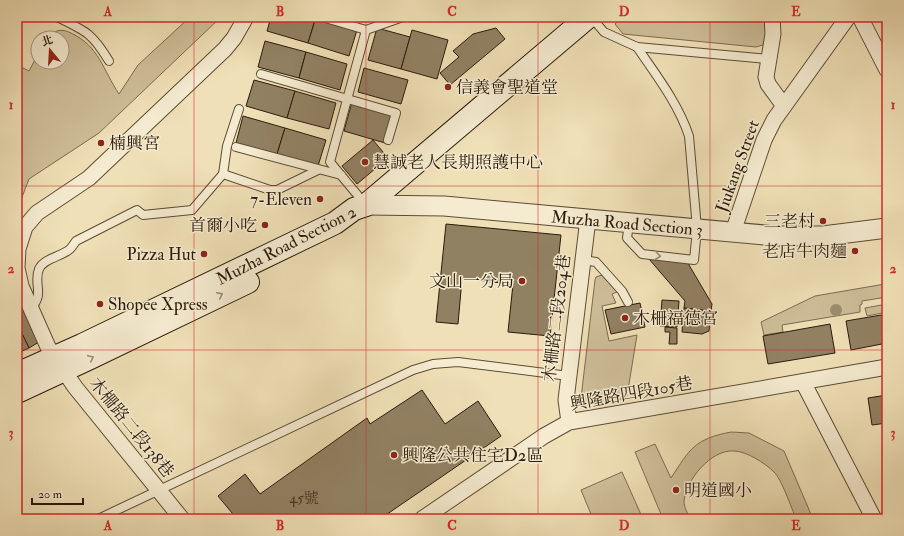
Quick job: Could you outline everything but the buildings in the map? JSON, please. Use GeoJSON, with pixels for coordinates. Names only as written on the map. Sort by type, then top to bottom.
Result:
{"type":"FeatureCollection","features":[{"type":"Feature","properties":{"kind":"main road","name":"Muzha Road Section 2"},"geometry":{"type":"LineString","coordinates":[[17,392],[59,364],[335,223],[354,209],[366,205],[588,17]]}},
{"type":"Feature","properties":{"kind":"main road","name":"Muzha Road Section 2"},"geometry":{"type":"LineString","coordinates":[[17,374],[59,364]]}},
{"type":"Feature","properties":{"kind":"street","name":"木柵路二段138巷"},"geometry":{"type":"LineString","coordinates":[[182,519],[75,387],[48,347],[21,286],[17,268],[18,249],[25,227],[37,213],[89,178],[225,49],[234,38],[246,17]]}},
{"type":"Feature","properties":{"kind":"street"},"geometry":{"type":"LineString","coordinates":[[772,17],[773,34],[766,77],[768,84],[784,106]]}},
{"type":"Feature","properties":{"kind":"street","name":"Jiukang Street"},"geometry":{"type":"LineString","coordinates":[[733,232],[764,140],[784,106],[848,17]]}},
{"type":"Feature","properties":{"kind":"street"},"geometry":{"type":"LineString","coordinates":[[860,17],[887,70]]}},
{"type":"Feature","properties":{"kind":"street","name":"Muzha Road Section 3"},"geometry":{"type":"LineString","coordinates":[[366,205],[444,206],[776,236],[823,236],[887,228]]}},
{"type":"Feature","properties":{"kind":"street","name":"木柵路二段204巷"},"geometry":{"type":"LineString","coordinates":[[569,422],[566,400],[588,219]]}},
{"type":"Feature","properties":{"kind":"street","name":"興隆路四段105巷"},"geometry":{"type":"LineString","coordinates":[[422,519],[544,436],[569,422],[887,367]]}},
{"type":"Feature","properties":{"kind":"street"},"geometry":{"type":"LineString","coordinates":[[803,382],[874,519]]}},
{"type":"Feature","properties":{"kind":"lane"},"geometry":{"type":"LineString","coordinates":[[57,17],[88,32],[100,46],[109,61]]}},
{"type":"Feature","properties":{"kind":"lane"},"geometry":{"type":"LineString","coordinates":[[322,17],[366,30],[403,17]]}},
{"type":"Feature","properties":{"kind":"lane"},"geometry":{"type":"LineString","coordinates":[[591,17],[604,32],[637,47],[768,60]]}},
{"type":"Feature","properties":{"kind":"lane"},"geometry":{"type":"LineString","coordinates":[[366,30],[330,162],[366,205]]}},
{"type":"Feature","properties":{"kind":"lane"},"geometry":{"type":"LineString","coordinates":[[629,223],[627,238],[642,254],[694,260],[697,229],[691,147],[686,130],[663,87],[637,47]]}},
{"type":"Feature","properties":{"kind":"lane"},"geometry":{"type":"LineString","coordinates":[[261,74],[396,112],[388,140]]}},
{"type":"Feature","properties":{"kind":"lane"},"geometry":{"type":"LineString","coordinates":[[31,308],[38,298],[39,269],[44,263],[70,249],[76,241],[133,208],[143,215],[192,210],[223,174],[227,146],[239,109]]}},
{"type":"Feature","properties":{"kind":"lane"},"geometry":{"type":"LineString","coordinates":[[236,147],[341,175]]}},
{"type":"Feature","properties":{"kind":"lane"},"geometry":{"type":"LineString","coordinates":[[223,174],[270,190],[277,190],[318,170]]}},
{"type":"Feature","properties":{"kind":"lane"},"geometry":{"type":"LineString","coordinates":[[583,260],[596,262],[622,291],[628,302]]}},
{"type":"Feature","properties":{"kind":"lane"},"geometry":{"type":"LineString","coordinates":[[98,519],[413,370],[433,364],[458,362],[569,376]]}},
{"type":"Feature","properties":{"kind":"shaded area"},"geometry":{"type":"Polygon","coordinates":[[[190,17],[221,17],[99,133],[29,179],[17,210],[17,65],[29,71],[30,69],[70,70],[70,32],[88,45],[100,59],[119,94],[138,65],[190,17]]]}},
{"type":"Feature","properties":{"kind":"shaded area"},"geometry":{"type":"Polygon","coordinates":[[[622,17],[765,17],[766,38],[763,45],[756,47],[623,34],[615,24],[622,17]]]}},
{"type":"Feature","properties":{"kind":"shaded area"},"geometry":{"type":"Polygon","coordinates":[[[602,275],[617,292],[612,294],[616,303],[602,306],[609,341],[637,335],[627,396],[619,400],[592,404],[583,402],[581,398],[595,280],[596,277],[602,275]]]}},
{"type":"Feature","properties":{"kind":"shaded area"},"geometry":{"type":"Polygon","coordinates":[[[887,280],[887,297],[862,301],[862,304],[860,305],[860,312],[782,325],[783,332],[764,335],[761,322],[815,296],[885,284],[887,280]]]}},
{"type":"Feature","properties":{"kind":"shaded area"},"geometry":{"type":"Polygon","coordinates":[[[887,304],[887,312],[867,316],[865,308],[887,304]]]}},
{"type":"Feature","properties":{"kind":"shaded area"},"geometry":{"type":"Polygon","coordinates":[[[731,432],[749,433],[784,451],[813,519],[796,519],[777,475],[755,458],[744,453],[734,451],[717,455],[708,461],[694,476],[685,494],[684,502],[690,519],[663,519],[635,452],[655,444],[671,478],[694,447],[709,438],[731,432]]]}},
{"type":"Feature","properties":{"kind":"shaded area"},"geometry":{"type":"Polygon","coordinates":[[[622,472],[643,519],[593,519],[581,490],[622,472]]]}},
{"type":"Feature","properties":{"kind":"place","name":"信義會聖道堂"},"geometry":{"type":"Point","coordinates":[448,87]}},
{"type":"Feature","properties":{"kind":"place","name":"楠興宮"},"geometry":{"type":"Point","coordinates":[101,143]}},
{"type":"Feature","properties":{"kind":"place","name":"慧誠老人長期照護中心"},"geometry":{"type":"Point","coordinates":[365,162]}},
{"type":"Feature","properties":{"kind":"place","name":"7-Eleven"},"geometry":{"type":"Point","coordinates":[320,199]}},
{"type":"Feature","properties":{"kind":"place","name":"三老村"},"geometry":{"type":"Point","coordinates":[823,221]}},
{"type":"Feature","properties":{"kind":"place","name":"首爾小吃"},"geometry":{"type":"Point","coordinates":[265,225]}},
{"type":"Feature","properties":{"kind":"place","name":"老店牛肉麵"},"geometry":{"type":"Point","coordinates":[855,251]}},
{"type":"Feature","properties":{"kind":"place","name":"Pizza Hut"},"geometry":{"type":"Point","coordinates":[204,254]}},
{"type":"Feature","properties":{"kind":"place","name":"文山一分局"},"geometry":{"type":"Point","coordinates":[522,281]}},
{"type":"Feature","properties":{"kind":"place","name":"Shopee Xpress"},"geometry":{"type":"Point","coordinates":[100,304]}},
{"type":"Feature","properties":{"kind":"place","name":"木柵福德宮"},"geometry":{"type":"Point","coordinates":[625,318]}},
{"type":"Feature","properties":{"kind":"place","name":"興隆公共住宅D2區"},"geometry":{"type":"Point","coordinates":[394,455]}},
{"type":"Feature","properties":{"kind":"place","name":"明道國小"},"geometry":{"type":"Point","coordinates":[676,490]}}]}
